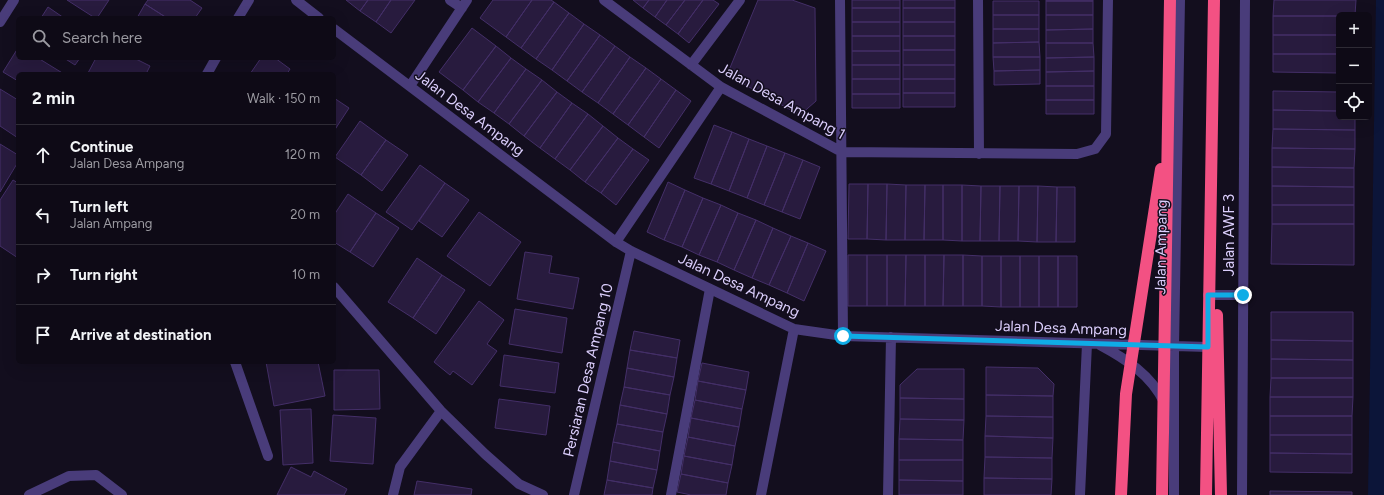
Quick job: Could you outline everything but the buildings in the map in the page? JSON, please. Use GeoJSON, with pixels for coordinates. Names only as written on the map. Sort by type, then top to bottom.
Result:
{"type":"FeatureCollection","features":[{"type":"Feature","properties":{"kind":"highway"},"geometry":{"type":"LineString","coordinates":[[1162,495],[1170,0]]}},
{"type":"Feature","properties":{"kind":"highway"},"geometry":{"type":"LineString","coordinates":[[1206,495],[1214,0]]}},
{"type":"Feature","properties":{"kind":"highway"},"geometry":{"type":"LineString","coordinates":[[1213,116],[1221,495]]}},
{"type":"Feature","properties":{"kind":"highway"},"geometry":{"type":"LineString","coordinates":[[1121,495],[1126,394],[1169,123]]}},
{"type":"Feature","properties":{"kind":"street"},"geometry":{"type":"LineString","coordinates":[[0,22],[14,0]]}},
{"type":"Feature","properties":{"kind":"street"},"geometry":{"type":"LineString","coordinates":[[239,16],[249,0]]}},
{"type":"Feature","properties":{"kind":"street"},"geometry":{"type":"LineString","coordinates":[[296,0],[317,16]]}},
{"type":"Feature","properties":{"kind":"street"},"geometry":{"type":"LineString","coordinates":[[410,86],[465,4],[450,0]]}},
{"type":"Feature","properties":{"kind":"street","name":"Jalan Desa Ampang 1"},"geometry":{"type":"LineString","coordinates":[[604,0],[721,87],[842,152],[979,154],[1077,154],[1095,149],[1106,134],[1108,0]]}},
{"type":"Feature","properties":{"kind":"street"},"geometry":{"type":"LineString","coordinates":[[691,65],[740,0]]}},
{"type":"Feature","properties":{"kind":"street"},"geometry":{"type":"LineString","coordinates":[[840,0],[843,336]]}},
{"type":"Feature","properties":{"kind":"street"},"geometry":{"type":"LineString","coordinates":[[978,0],[979,154]]}},
{"type":"Feature","properties":{"kind":"street","name":"Jalan Ampang"},"geometry":{"type":"LineString","coordinates":[[1174,495],[1174,346],[1180,0]]}},
{"type":"Feature","properties":{"kind":"street"},"geometry":{"type":"LineString","coordinates":[[1206,495],[1210,0]]}},
{"type":"Feature","properties":{"kind":"street","name":"Jalan AWF 3"},"geometry":{"type":"LineString","coordinates":[[1242,495],[1246,0]]}},
{"type":"Feature","properties":{"kind":"street","name":"Jalan Desa Ampang"},"geometry":{"type":"LineString","coordinates":[[336,30],[616,242],[631,251],[794,329],[843,336],[1208,347]]}},
{"type":"Feature","properties":{"kind":"street"},"geometry":{"type":"LineString","coordinates":[[208,72],[215,60]]}},
{"type":"Feature","properties":{"kind":"street"},"geometry":{"type":"LineString","coordinates":[[616,242],[721,87]]}},
{"type":"Feature","properties":{"kind":"street","name":"Persiaran Desa Ampang 10"},"geometry":{"type":"LineString","coordinates":[[574,495],[631,251]]}},
{"type":"Feature","properties":{"kind":"street"},"geometry":{"type":"LineString","coordinates":[[336,289],[441,411],[485,454],[519,484],[543,495]]}},
{"type":"Feature","properties":{"kind":"street"},"geometry":{"type":"LineString","coordinates":[[671,495],[710,289]]}},
{"type":"Feature","properties":{"kind":"street"},"geometry":{"type":"LineString","coordinates":[[1208,295],[1243,295]]}},
{"type":"Feature","properties":{"kind":"street"},"geometry":{"type":"LineString","coordinates":[[761,495],[794,329]]}},
{"type":"Feature","properties":{"kind":"street"},"geometry":{"type":"LineString","coordinates":[[888,495],[891,337]]}},
{"type":"Feature","properties":{"kind":"street"},"geometry":{"type":"LineString","coordinates":[[1080,495],[1092,344],[1120,356],[1149,379],[1159,392],[1174,424]]}},
{"type":"Feature","properties":{"kind":"street"},"geometry":{"type":"LineString","coordinates":[[236,364],[268,456]]}},
{"type":"Feature","properties":{"kind":"street"},"geometry":{"type":"LineString","coordinates":[[393,495],[400,467],[441,411]]}},
{"type":"Feature","properties":{"kind":"street"},"geometry":{"type":"LineString","coordinates":[[29,495],[69,476],[96,474],[122,495]]}},
{"type":"Feature","properties":{"kind":"water"},"geometry":{"type":"Polygon","coordinates":[[[1376,0],[1384,0],[1384,495],[1368,495],[1376,0]]]}},
{"type":"Feature","properties":{"kind":"route"},"geometry":{"type":"LineString","coordinates":[[843,336],[1208,347],[1208,295],[1243,295]]}}]}
